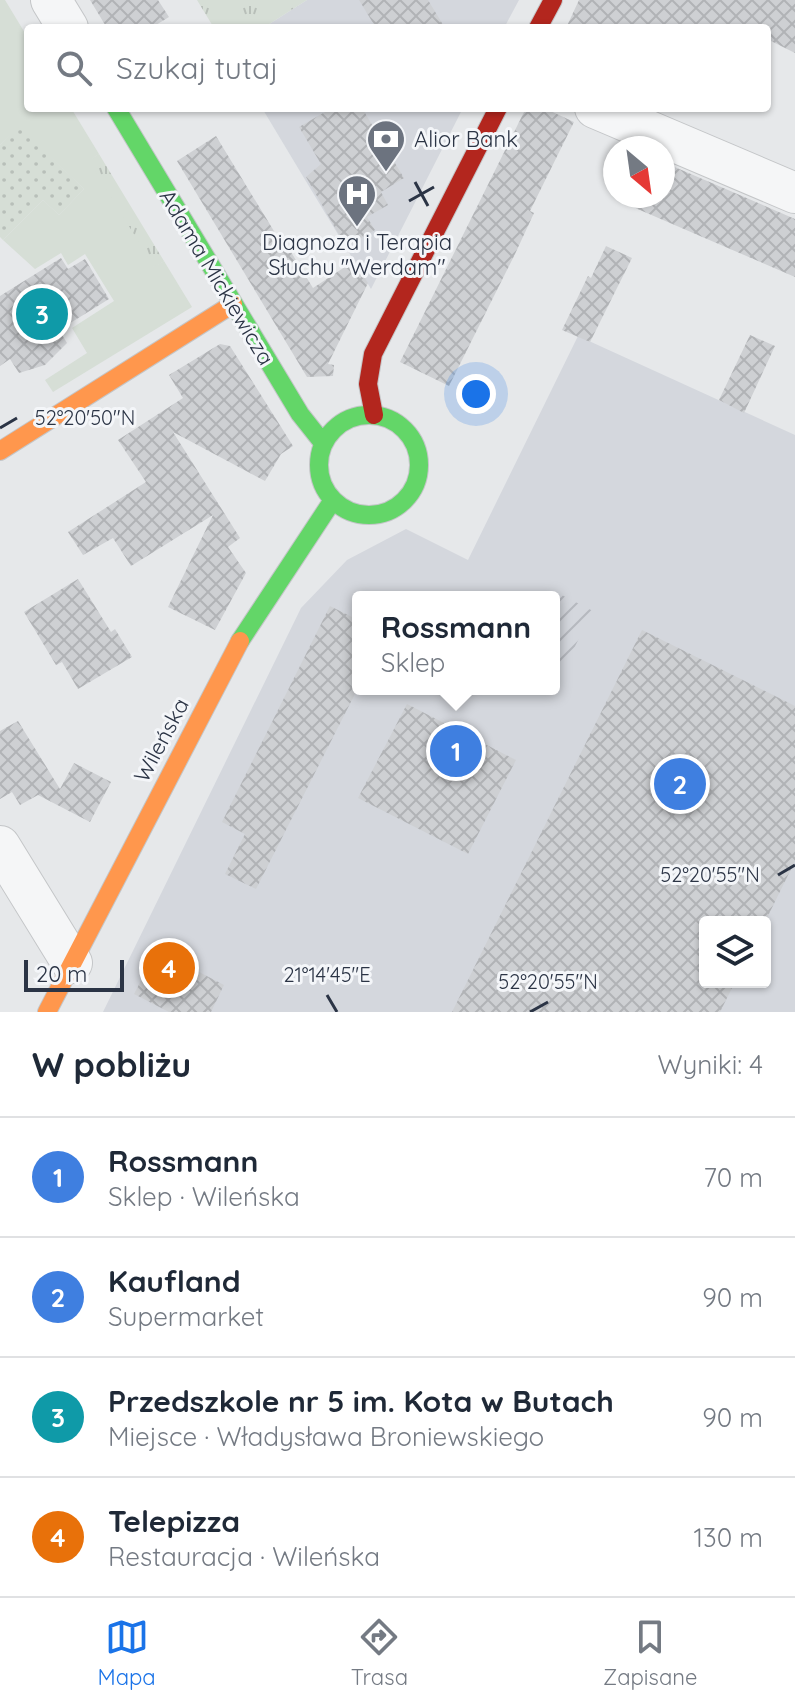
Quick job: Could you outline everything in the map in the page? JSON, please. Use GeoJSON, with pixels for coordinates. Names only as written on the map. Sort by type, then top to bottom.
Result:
{"type":"FeatureCollection","features":[{"type":"Feature","properties":{"kind":"street"},"geometry":{"type":"LineString","coordinates":[[51,0],[66,24]]}},
{"type":"Feature","properties":{"kind":"street"},"geometry":{"type":"LineString","coordinates":[[540,24],[553,0]]}},
{"type":"Feature","properties":{"kind":"street","name":"Adama Mickiewicza"},"geometry":{"type":"LineString","coordinates":[[118,112],[300,414],[323,443]]}},
{"type":"Feature","properties":{"kind":"street"},"geometry":{"type":"LineString","coordinates":[[374,415],[366,386],[367,370],[373,354],[496,112]]}},
{"type":"Feature","properties":{"kind":"street"},"geometry":{"type":"LineString","coordinates":[[604,112],[795,193]]}},
{"type":"Feature","properties":{"kind":"street"},"geometry":{"type":"LineString","coordinates":[[0,451],[233,304]]}},
{"type":"Feature","properties":{"kind":"street"},"geometry":{"type":"LineString","coordinates":[[374,415],[388,418],[409,435],[418,460],[414,485],[397,506],[385,512],[357,513],[344,509],[333,500],[320,479],[323,443],[339,424],[350,418],[374,415]]}},
{"type":"Feature","properties":{"kind":"street","name":"Wileńska"},"geometry":{"type":"LineString","coordinates":[[47,1012],[240,641],[333,500]]}},
{"type":"Feature","properties":{"kind":"street"},"geometry":{"type":"LineString","coordinates":[[0,846],[72,963]]}},
{"type":"Feature","properties":{"kind":"shaded area"},"geometry":{"type":"Polygon","coordinates":[[[307,0],[519,0],[506,24],[269,24],[307,0]]]}},
{"type":"Feature","properties":{"kind":"shaded area"},"geometry":{"type":"Polygon","coordinates":[[[264,112],[461,112],[371,289],[264,112]]]}},
{"type":"Feature","properties":{"kind":"shaded area"},"geometry":{"type":"Polygon","coordinates":[[[578,336],[795,435],[795,1012],[103,1012],[301,608],[347,560],[406,529],[468,560],[578,336]]]}},
{"type":"Feature","properties":{"kind":"shaded area"},"geometry":{"type":"Polygon","coordinates":[[[560,594],[593,611],[563,670],[560,668],[560,594]]]}},
{"type":"Feature","properties":{"kind":"green space"},"geometry":{"type":"Polygon","coordinates":[[[0,0],[5,0],[24,31],[24,112],[73,112],[99,154],[89,161],[154,267],[164,261],[192,307],[53,392],[45,380],[87,353],[72,328],[114,301],[85,254],[68,265],[61,253],[35,269],[3,240],[43,200],[59,215],[84,189],[19,127],[0,145],[0,0]]]}},
{"type":"Feature","properties":{"kind":"green space"},"geometry":{"type":"Polygon","coordinates":[[[197,0],[307,0],[269,24],[212,24],[197,0]]]}},
{"type":"Feature","properties":{"kind":"green space"},"geometry":{"type":"Polygon","coordinates":[[[19,126],[84,189],[59,215],[43,200],[3,240],[0,237],[0,145],[19,126]]]}},
{"type":"Feature","properties":{"kind":"green space"},"geometry":{"type":"Polygon","coordinates":[[[99,154],[164,261],[154,268],[88,161],[99,154]]]}},
{"type":"Feature","properties":{"kind":"building"},"geometry":{"type":"Polygon","coordinates":[[[90,0],[158,0],[169,17],[158,24],[105,24],[90,0]]]}},
{"type":"Feature","properties":{"kind":"building"},"geometry":{"type":"Polygon","coordinates":[[[359,0],[428,0],[443,24],[374,24],[359,0]]]}},
{"type":"Feature","properties":{"kind":"building"},"geometry":{"type":"Polygon","coordinates":[[[579,0],[795,0],[795,53],[771,41],[771,24],[568,24],[579,0]]]}},
{"type":"Feature","properties":{"kind":"building"},"geometry":{"type":"Polygon","coordinates":[[[325,112],[364,112],[404,178],[381,192],[388,205],[367,217],[375,230],[346,247],[306,177],[321,164],[299,127],[325,112]]]}},
{"type":"Feature","properties":{"kind":"building"},"geometry":{"type":"Polygon","coordinates":[[[524,112],[553,112],[574,122],[530,211],[534,213],[515,254],[449,386],[400,362],[524,112]]]}},
{"type":"Feature","properties":{"kind":"building"},"geometry":{"type":"Polygon","coordinates":[[[216,136],[280,241],[283,239],[313,288],[354,261],[368,283],[328,364],[334,365],[333,376],[307,377],[177,161],[216,136]]]}},
{"type":"Feature","properties":{"kind":"building"},"geometry":{"type":"Polygon","coordinates":[[[675,167],[795,219],[795,277],[635,208],[675,208],[675,167]]]}},
{"type":"Feature","properties":{"kind":"building"},"geometry":{"type":"Polygon","coordinates":[[[606,246],[632,258],[590,342],[562,330],[606,246]]]}},
{"type":"Feature","properties":{"kind":"building"},"geometry":{"type":"Polygon","coordinates":[[[61,258],[68,269],[85,259],[109,299],[59,330],[67,343],[45,365],[19,373],[10,359],[0,366],[0,296],[61,258]]]}},
{"type":"Feature","properties":{"kind":"building"},"geometry":{"type":"Polygon","coordinates":[[[750,335],[775,346],[744,413],[719,400],[750,335]]]}},
{"type":"Feature","properties":{"kind":"building"},"geometry":{"type":"Polygon","coordinates":[[[220,344],[230,346],[293,446],[281,454],[265,481],[173,432],[240,538],[228,547],[246,573],[215,630],[168,607],[213,515],[131,566],[113,538],[83,555],[68,532],[146,482],[118,440],[183,398],[169,375],[220,344]]]}},
{"type":"Feature","properties":{"kind":"building"},"geometry":{"type":"Polygon","coordinates":[[[78,579],[111,632],[115,629],[132,657],[78,689],[62,662],[56,665],[24,612],[78,579]]]}},
{"type":"Feature","properties":{"kind":"building"},"geometry":{"type":"Polygon","coordinates":[[[330,606],[352,617],[352,695],[354,695],[256,889],[225,874],[245,834],[222,822],[330,606]]]}},
{"type":"Feature","properties":{"kind":"building"},"geometry":{"type":"Polygon","coordinates":[[[642,630],[795,706],[795,861],[768,916],[699,916],[699,988],[732,988],[720,1012],[452,1012],[642,630]]]}},
{"type":"Feature","properties":{"kind":"building"},"geometry":{"type":"Polygon","coordinates":[[[407,704],[516,760],[468,854],[358,798],[407,704]]]}},
{"type":"Feature","properties":{"kind":"building"},"geometry":{"type":"Polygon","coordinates":[[[18,721],[60,789],[74,763],[111,782],[90,822],[38,795],[20,805],[12,792],[0,799],[0,731],[18,721]]]}},
{"type":"Feature","properties":{"kind":"building"},"geometry":{"type":"Polygon","coordinates":[[[157,950],[224,985],[211,1012],[169,1012],[134,994],[157,950]]]}},
{"type":"Feature","properties":{"kind":"traffic: fast"},"geometry":{"type":"LineString","coordinates":[[118,112],[300,414],[323,443]]}},
{"type":"Feature","properties":{"kind":"traffic: fast"},"geometry":{"type":"LineString","coordinates":[[369,415],[388,419],[404,430],[415,446],[419,465],[415,484],[404,500],[388,511],[369,515],[350,511],[334,500],[323,484],[319,465],[323,446],[334,430],[350,419],[369,415]]}},
{"type":"Feature","properties":{"kind":"traffic: fast"},"geometry":{"type":"LineString","coordinates":[[240,641],[333,500]]}},
{"type":"Feature","properties":{"kind":"traffic: slow"},"geometry":{"type":"LineString","coordinates":[[0,451],[233,304]]}},
{"type":"Feature","properties":{"kind":"traffic: slow"},"geometry":{"type":"LineString","coordinates":[[47,1012],[240,641]]}},
{"type":"Feature","properties":{"kind":"traffic: jam"},"geometry":{"type":"LineString","coordinates":[[540,24],[553,0]]}},
{"type":"Feature","properties":{"kind":"traffic: jam"},"geometry":{"type":"LineString","coordinates":[[374,415],[368,384],[373,354],[496,112]]}},
{"type":"Feature","properties":{"kind":"place","name":"Alior Bank"},"geometry":{"type":"Point","coordinates":[386,173]}},
{"type":"Feature","properties":{"kind":"place","name":"Diagnoza i Terapia Słuchu \"Werdam\""},"geometry":{"type":"Point","coordinates":[357,228]}},
{"type":"Feature","properties":{"kind":"place","name":"Przedszkole nr 5 im. Kota w Butach"},"geometry":{"type":"Point","coordinates":[42,314]}},
{"type":"Feature","properties":{"kind":"place","name":"Rossmann"},"geometry":{"type":"Point","coordinates":[456,751]}},
{"type":"Feature","properties":{"kind":"place","name":"Kaufland"},"geometry":{"type":"Point","coordinates":[680,784]}},
{"type":"Feature","properties":{"kind":"place","name":"Telepizza"},"geometry":{"type":"Point","coordinates":[169,968]}}]}
